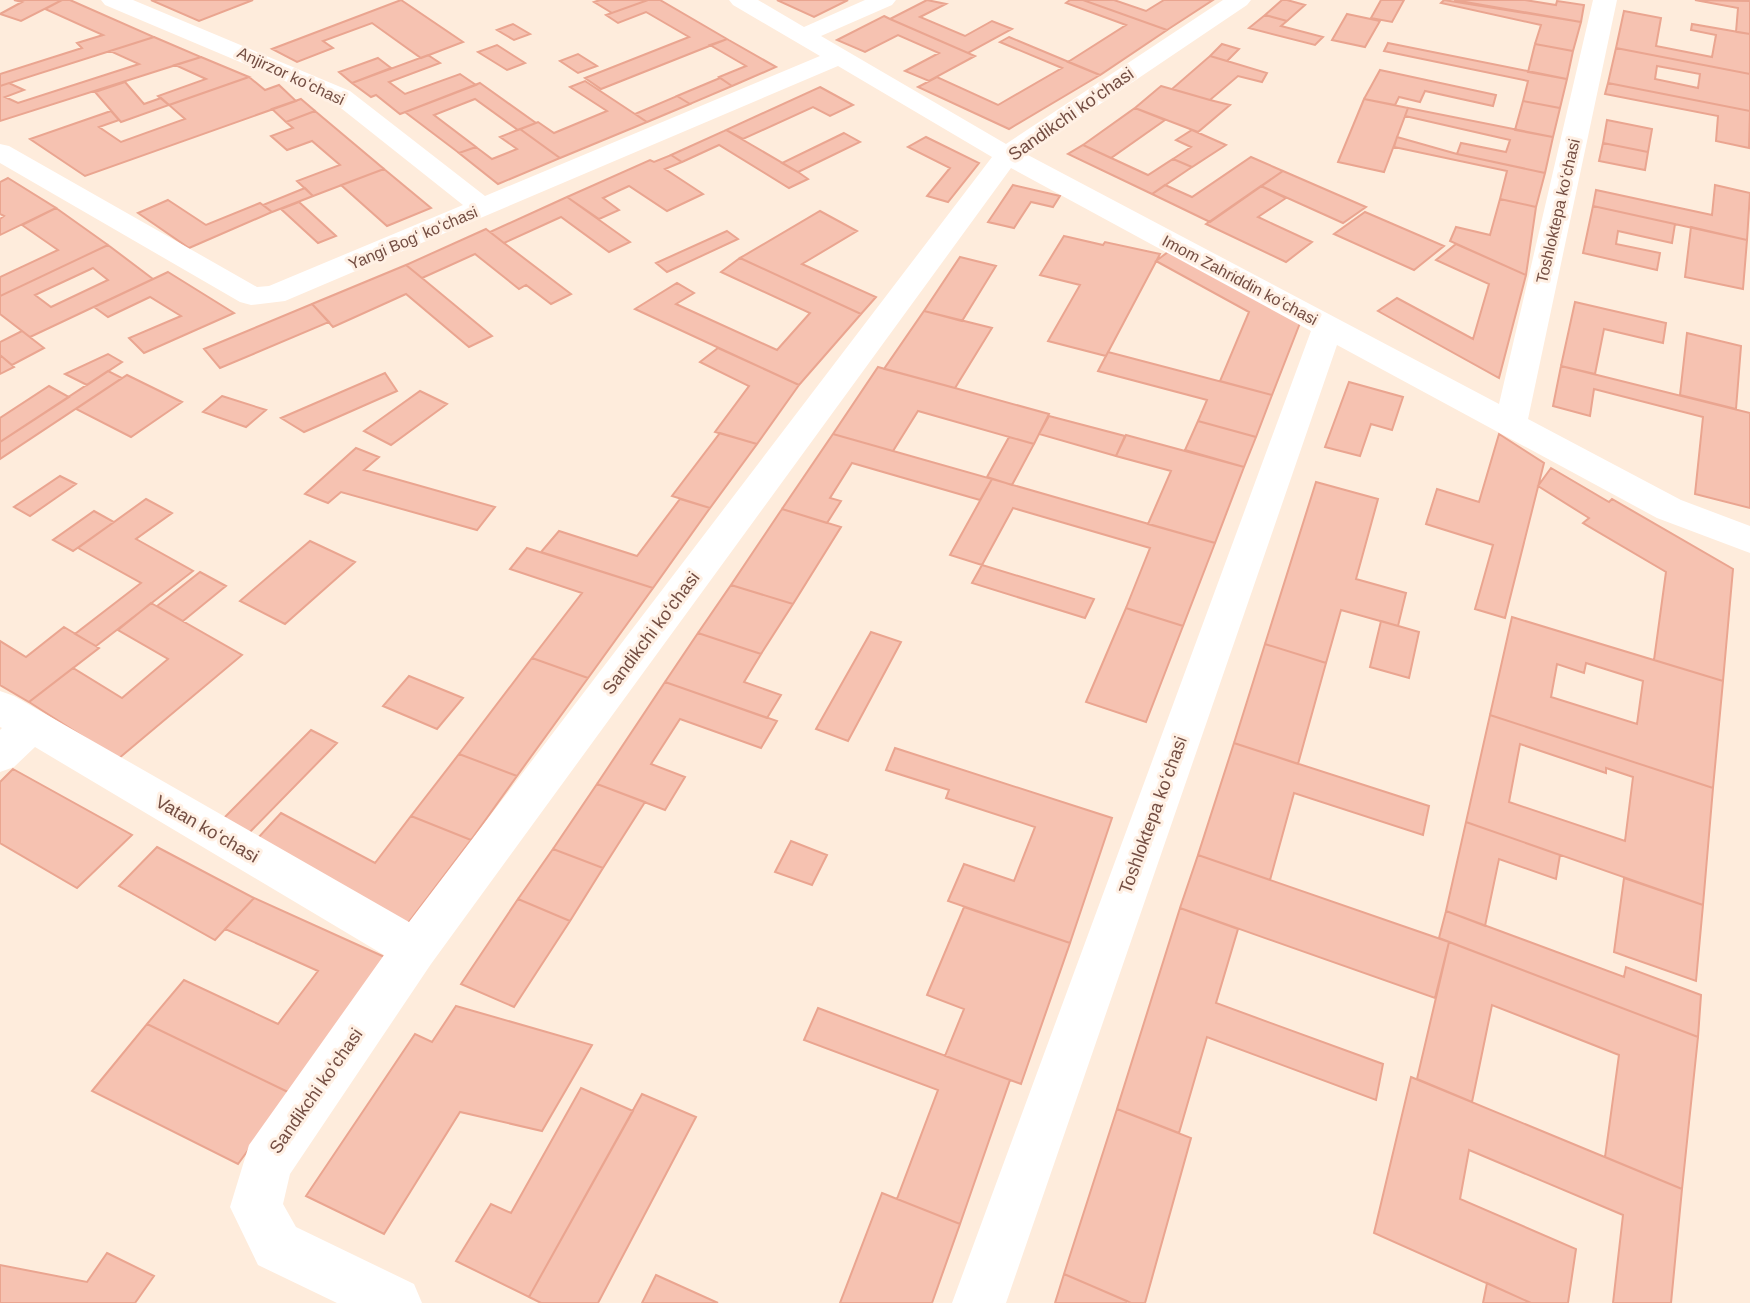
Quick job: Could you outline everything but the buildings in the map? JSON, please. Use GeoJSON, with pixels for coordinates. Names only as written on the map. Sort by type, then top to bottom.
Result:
{"type":"FeatureCollection","features":[{"type":"Feature","properties":{"kind":"street","name":"Anjirzor koʻchasi"},"geometry":{"type":"LineString","coordinates":[[113,0],[341,96],[483,208]]}},
{"type":"Feature","properties":{"kind":"street","name":"Imom Zahriddin koʻchasi"},"geometry":{"type":"LineString","coordinates":[[741,0],[1007,155],[1511,422],[1668,509],[1750,540]]}},
{"type":"Feature","properties":{"kind":"street"},"geometry":{"type":"LineString","coordinates":[[802,36],[884,0]]}},
{"type":"Feature","properties":{"kind":"street","name":"Sandikchi koʻchasi"},"geometry":{"type":"LineString","coordinates":[[395,1303],[277,1246],[256,1207],[267,1163],[415,949],[1007,155],[1239,0]]}},
{"type":"Feature","properties":{"kind":"street","name":"Toshloktepa koʻchasi"},"geometry":{"type":"LineString","coordinates":[[1511,422],[1605,0]]}},
{"type":"Feature","properties":{"kind":"street","name":"Yangi Bogʻ koʻchasi"},"geometry":{"type":"LineString","coordinates":[[0,152],[251,296],[274,295],[839,57]]}},
{"type":"Feature","properties":{"kind":"street","name":"Toshloktepa koʻchasi"},"geometry":{"type":"LineString","coordinates":[[979,1303],[1328,327]]}},
{"type":"Feature","properties":{"kind":"street"},"geometry":{"type":"LineString","coordinates":[[0,755],[15,717]]}},
{"type":"Feature","properties":{"kind":"street","name":"Vatan koʻchasi"},"geometry":{"type":"LineString","coordinates":[[15,717],[415,949]]}}]}
